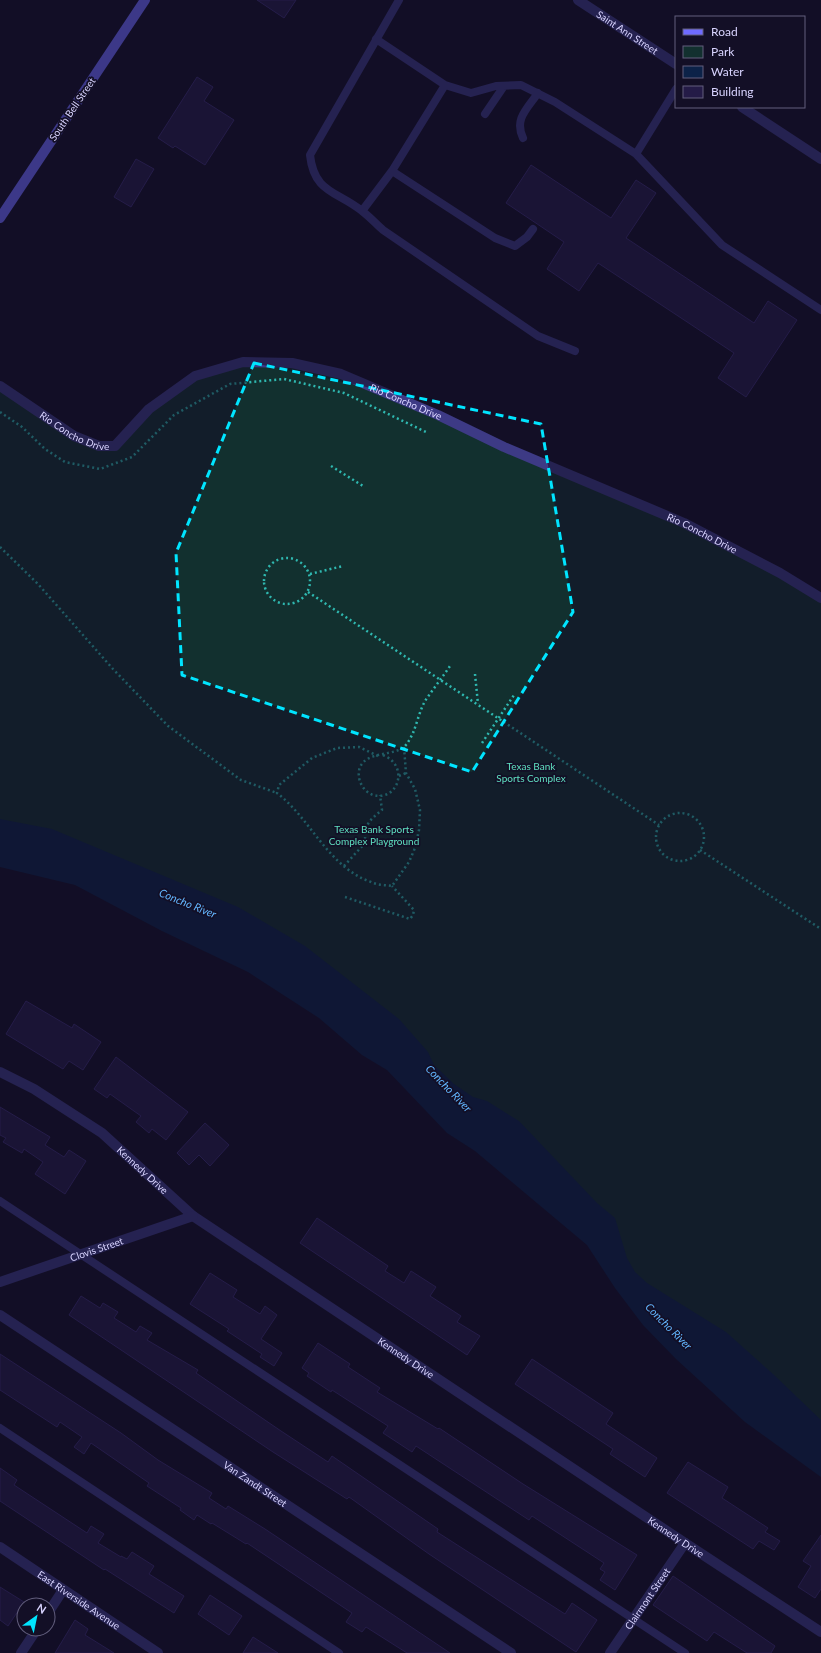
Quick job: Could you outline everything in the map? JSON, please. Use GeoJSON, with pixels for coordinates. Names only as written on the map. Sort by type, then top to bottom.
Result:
{"type":"FeatureCollection","features":[{"type":"Feature","properties":{"kind":"main road","name":"South Bell Street"},"geometry":{"type":"LineString","coordinates":[[0,218],[145,0]]}},
{"type":"Feature","properties":{"kind":"street","name":"Saint Ann Street"},"geometry":{"type":"LineString","coordinates":[[578,0],[675,63]]}},
{"type":"Feature","properties":{"kind":"street"},"geometry":{"type":"LineString","coordinates":[[744,108],[821,159]]}},
{"type":"Feature","properties":{"kind":"street","name":"Rio Concho Drive"},"geometry":{"type":"LineString","coordinates":[[0,386],[74,436],[99,446],[115,446],[149,409],[195,376],[243,362],[292,363],[341,374],[438,415],[504,447],[684,523],[780,573],[821,598]]}},
{"type":"Feature","properties":{"kind":"street","name":"Kennedy Drive"},"geometry":{"type":"LineString","coordinates":[[0,1072],[34,1089],[102,1133],[193,1216],[821,1632]]}},
{"type":"Feature","properties":{"kind":"street","name":"Clovis Street"},"geometry":{"type":"LineString","coordinates":[[0,1282],[193,1216]]}},
{"type":"Feature","properties":{"kind":"street","name":"Van Zandt Street"},"geometry":{"type":"LineString","coordinates":[[0,1314],[511,1653]]}},
{"type":"Feature","properties":{"kind":"street","name":"Clairmont Street"},"geometry":{"type":"LineString","coordinates":[[610,1653],[685,1543]]}},
{"type":"Feature","properties":{"kind":"street","name":"East Riverside Avenue"},"geometry":{"type":"LineString","coordinates":[[0,1547],[154,1652]]}},
{"type":"Feature","properties":{"kind":"street"},"geometry":{"type":"LineString","coordinates":[[56,1600],[63,1590]]}},
{"type":"Feature","properties":{"kind":"street"},"geometry":{"type":"LineString","coordinates":[[21,1653],[32,1637]]}},
{"type":"Feature","properties":{"kind":"lane"},"geometry":{"type":"LineString","coordinates":[[399,0],[310,155],[312,170],[324,187],[362,211],[383,230],[538,336],[575,351]]}},
{"type":"Feature","properties":{"kind":"lane"},"geometry":{"type":"LineString","coordinates":[[376,39],[445,85],[471,93],[496,86],[521,86],[555,102],[636,154],[722,244],[821,310]]}},
{"type":"Feature","properties":{"kind":"lane"},"geometry":{"type":"LineString","coordinates":[[362,211],[392,171],[445,85]]}},
{"type":"Feature","properties":{"kind":"lane"},"geometry":{"type":"LineString","coordinates":[[485,114],[504,86]]}},
{"type":"Feature","properties":{"kind":"lane"},"geometry":{"type":"LineString","coordinates":[[636,154],[675,91]]}},
{"type":"Feature","properties":{"kind":"lane"},"geometry":{"type":"LineString","coordinates":[[523,138],[518,128],[520,120],[538,93]]}},
{"type":"Feature","properties":{"kind":"lane"},"geometry":{"type":"LineString","coordinates":[[392,171],[495,238],[515,246],[527,237],[533,229]]}},
{"type":"Feature","properties":{"kind":"lane"},"geometry":{"type":"LineString","coordinates":[[0,1201],[684,1653]]}},
{"type":"Feature","properties":{"kind":"lane"},"geometry":{"type":"LineString","coordinates":[[0,1428],[339,1653]]}},
{"type":"Feature","properties":{"kind":"path"},"geometry":{"type":"LineString","coordinates":[[0,412],[22,427],[45,449],[65,462],[100,469],[132,457],[174,414],[230,384],[284,379],[344,393],[426,432]]}},
{"type":"Feature","properties":{"kind":"path"},"geometry":{"type":"LineString","coordinates":[[331,466],[363,486]]}},
{"type":"Feature","properties":{"kind":"path"},"geometry":{"type":"LineString","coordinates":[[0,547],[38,584],[113,669],[168,726],[241,780],[277,793],[289,802],[324,847],[344,866],[357,876],[372,883],[392,886],[414,910],[413,915],[410,919],[345,897]]}},
{"type":"Feature","properties":{"kind":"path"},"geometry":{"type":"LineString","coordinates":[[284,557],[296,559],[303,563],[310,574],[308,592],[297,602],[289,604],[281,603],[272,598],[266,592],[264,576],[270,565],[276,560],[284,557]]}},
{"type":"Feature","properties":{"kind":"path"},"geometry":{"type":"LineString","coordinates":[[310,574],[343,566]]}},
{"type":"Feature","properties":{"kind":"path"},"geometry":{"type":"LineString","coordinates":[[308,592],[659,825]]}},
{"type":"Feature","properties":{"kind":"path"},"geometry":{"type":"LineString","coordinates":[[383,756],[395,763],[399,776],[395,787],[390,792],[380,795],[367,791],[360,781],[359,774],[364,761],[374,756],[383,756],[404,747],[411,737],[424,702],[450,666]]}},
{"type":"Feature","properties":{"kind":"path"},"geometry":{"type":"LineString","coordinates":[[475,674],[478,705]]}},
{"type":"Feature","properties":{"kind":"path"},"geometry":{"type":"LineString","coordinates":[[482,743],[514,695]]}},
{"type":"Feature","properties":{"kind":"path"},"geometry":{"type":"LineString","coordinates":[[392,886],[409,862],[415,848],[419,830],[420,810],[415,789],[406,772],[404,747]]}},
{"type":"Feature","properties":{"kind":"path"},"geometry":{"type":"LineString","coordinates":[[277,793],[279,785],[312,758],[337,748],[359,748],[378,756]]}},
{"type":"Feature","properties":{"kind":"path"},"geometry":{"type":"LineString","coordinates":[[399,776],[406,772]]}},
{"type":"Feature","properties":{"kind":"path"},"geometry":{"type":"LineString","coordinates":[[344,866],[365,843],[365,828],[370,820],[382,810],[380,795]]}},
{"type":"Feature","properties":{"kind":"path"},"geometry":{"type":"LineString","coordinates":[[680,812],[688,813],[696,818],[704,832],[704,840],[700,850],[689,859],[675,860],[667,857],[661,852],[657,844],[656,836],[659,825],[664,818],[680,812]]}},
{"type":"Feature","properties":{"kind":"path"},"geometry":{"type":"LineString","coordinates":[[700,850],[821,929]]}},
{"type":"Feature","properties":{"kind":"highlighted area"},"geometry":{"type":"Polygon","coordinates":[[[254,363],[541,424],[573,612],[472,772],[182,675],[176,553],[254,363]]]}},
{"type":"Feature","properties":{"kind":"green space","name":"Texas Bank Sports Complex"},"geometry":{"type":"Polygon","coordinates":[[[243,362],[341,374],[684,523],[821,598],[821,1453],[754,1410],[421,1060],[0,839],[0,386],[74,436],[115,446],[149,409],[195,376],[243,362]]]}},
{"type":"Feature","properties":{"kind":"water","name":"Concho River"},"geometry":{"type":"Polygon","coordinates":[[[0,819],[52,829],[238,907],[305,946],[399,1019],[428,1052],[434,1065],[454,1084],[473,1097],[487,1101],[519,1121],[597,1203],[615,1218],[627,1258],[635,1272],[647,1283],[726,1332],[821,1420],[821,1477],[745,1422],[676,1359],[643,1325],[615,1288],[587,1245],[475,1151],[447,1133],[387,1070],[362,1055],[319,1018],[248,972],[162,931],[75,885],[0,867],[0,819]]]}},
{"type":"Feature","properties":{"kind":"building"},"geometry":{"type":"Polygon","coordinates":[[[257,0],[296,0],[284,18],[257,0]]]}},
{"type":"Feature","properties":{"kind":"building"},"geometry":{"type":"Polygon","coordinates":[[[197,77],[213,87],[204,101],[234,120],[205,165],[175,146],[173,148],[158,138],[197,77]]]}},
{"type":"Feature","properties":{"kind":"building"},"geometry":{"type":"Polygon","coordinates":[[[136,159],[154,169],[131,207],[114,197],[136,159]]]}},
{"type":"Feature","properties":{"kind":"building"},"geometry":{"type":"Polygon","coordinates":[[[531,165],[611,218],[636,180],[656,193],[626,238],[754,323],[768,301],[797,320],[746,397],[718,378],[734,353],[598,263],[579,291],[547,269],[564,242],[506,203],[531,165]]]}},
{"type":"Feature","properties":{"kind":"building"},"geometry":{"type":"Polygon","coordinates":[[[26,1001],[72,1028],[74,1024],[101,1042],[83,1070],[69,1061],[63,1069],[6,1034],[26,1001]]]}},
{"type":"Feature","properties":{"kind":"building"},"geometry":{"type":"Polygon","coordinates":[[[116,1057],[188,1112],[166,1140],[152,1129],[149,1133],[136,1122],[141,1116],[110,1094],[107,1098],[94,1089],[116,1057]]]}},
{"type":"Feature","properties":{"kind":"building"},"geometry":{"type":"Polygon","coordinates":[[[0,1107],[50,1137],[45,1145],[64,1157],[69,1150],[86,1161],[65,1194],[35,1174],[43,1162],[24,1149],[22,1153],[3,1142],[6,1138],[0,1135],[0,1107]]]}},
{"type":"Feature","properties":{"kind":"building"},"geometry":{"type":"Polygon","coordinates":[[[205,1123],[229,1145],[210,1166],[199,1155],[189,1165],[177,1153],[205,1123]]]}},
{"type":"Feature","properties":{"kind":"building"},"geometry":{"type":"Polygon","coordinates":[[[317,1218],[388,1266],[385,1271],[404,1283],[411,1271],[436,1287],[430,1296],[461,1316],[457,1322],[480,1336],[467,1355],[300,1243],[317,1218]]]}},
{"type":"Feature","properties":{"kind":"building"},"geometry":{"type":"Polygon","coordinates":[[[210,1273],[237,1290],[233,1297],[260,1314],[265,1306],[277,1315],[261,1339],[282,1353],[274,1366],[260,1357],[262,1354],[227,1331],[229,1329],[190,1304],[210,1273]]]}},
{"type":"Feature","properties":{"kind":"building"},"geometry":{"type":"Polygon","coordinates":[[[81,1296],[100,1308],[103,1303],[118,1312],[114,1318],[136,1332],[140,1326],[152,1333],[147,1340],[198,1370],[196,1373],[328,1462],[332,1456],[438,1529],[437,1532],[565,1614],[572,1603],[597,1620],[576,1652],[429,1554],[349,1497],[347,1499],[273,1452],[69,1315],[81,1296]]]}},
{"type":"Feature","properties":{"kind":"building"},"geometry":{"type":"Polygon","coordinates":[[[318,1343],[350,1364],[348,1367],[380,1388],[377,1392],[438,1429],[439,1428],[523,1484],[637,1555],[615,1590],[600,1580],[605,1572],[600,1569],[604,1563],[532,1516],[529,1520],[416,1446],[412,1452],[383,1433],[388,1426],[332,1390],[331,1392],[307,1376],[309,1373],[302,1368],[318,1343]]]}},
{"type":"Feature","properties":{"kind":"building"},"geometry":{"type":"Polygon","coordinates":[[[0,1354],[121,1433],[158,1460],[212,1493],[209,1498],[226,1509],[228,1506],[265,1529],[450,1653],[407,1653],[366,1627],[362,1632],[346,1622],[352,1613],[247,1543],[246,1544],[197,1515],[194,1520],[180,1510],[181,1508],[147,1486],[149,1483],[91,1443],[84,1454],[74,1447],[82,1437],[60,1422],[57,1427],[0,1390],[0,1354]]]}},
{"type":"Feature","properties":{"kind":"building"},"geometry":{"type":"Polygon","coordinates":[[[532,1359],[613,1413],[606,1424],[657,1458],[645,1477],[610,1454],[613,1449],[515,1384],[532,1359]]]}},
{"type":"Feature","properties":{"kind":"building"},"geometry":{"type":"Polygon","coordinates":[[[688,1462],[728,1487],[722,1498],[768,1528],[765,1532],[780,1541],[774,1550],[759,1541],[753,1549],[667,1493],[688,1462]]]}},
{"type":"Feature","properties":{"kind":"building"},"geometry":{"type":"Polygon","coordinates":[[[0,1468],[17,1480],[14,1485],[87,1533],[91,1526],[104,1534],[98,1543],[127,1559],[132,1552],[154,1566],[149,1574],[184,1596],[174,1613],[105,1569],[104,1570],[0,1501],[0,1468]]]}},
{"type":"Feature","properties":{"kind":"building"},"geometry":{"type":"Polygon","coordinates":[[[821,1535],[821,1589],[815,1598],[798,1587],[811,1566],[803,1561],[821,1535]]]}},
{"type":"Feature","properties":{"kind":"building"},"geometry":{"type":"Polygon","coordinates":[[[673,1576],[775,1646],[771,1653],[747,1653],[714,1632],[707,1641],[653,1605],[673,1576]]]}},
{"type":"Feature","properties":{"kind":"building"},"geometry":{"type":"Polygon","coordinates":[[[0,1587],[16,1597],[16,1614],[8,1626],[0,1620],[0,1587]]]}},
{"type":"Feature","properties":{"kind":"building"},"geometry":{"type":"Polygon","coordinates":[[[210,1595],[242,1616],[229,1635],[198,1614],[210,1595]]]}},
{"type":"Feature","properties":{"kind":"building"},"geometry":{"type":"Polygon","coordinates":[[[75,1620],[88,1629],[85,1635],[114,1653],[55,1653],[75,1620]]]}},
{"type":"Feature","properties":{"kind":"building"},"geometry":{"type":"Polygon","coordinates":[[[253,1637],[278,1653],[243,1653],[253,1637]]]}},
{"type":"Feature","properties":{"kind":"park label","name":"Texas Bank Sports Complex Playground"},"geometry":{"type":"Point","coordinates":[374,834]}}]}
